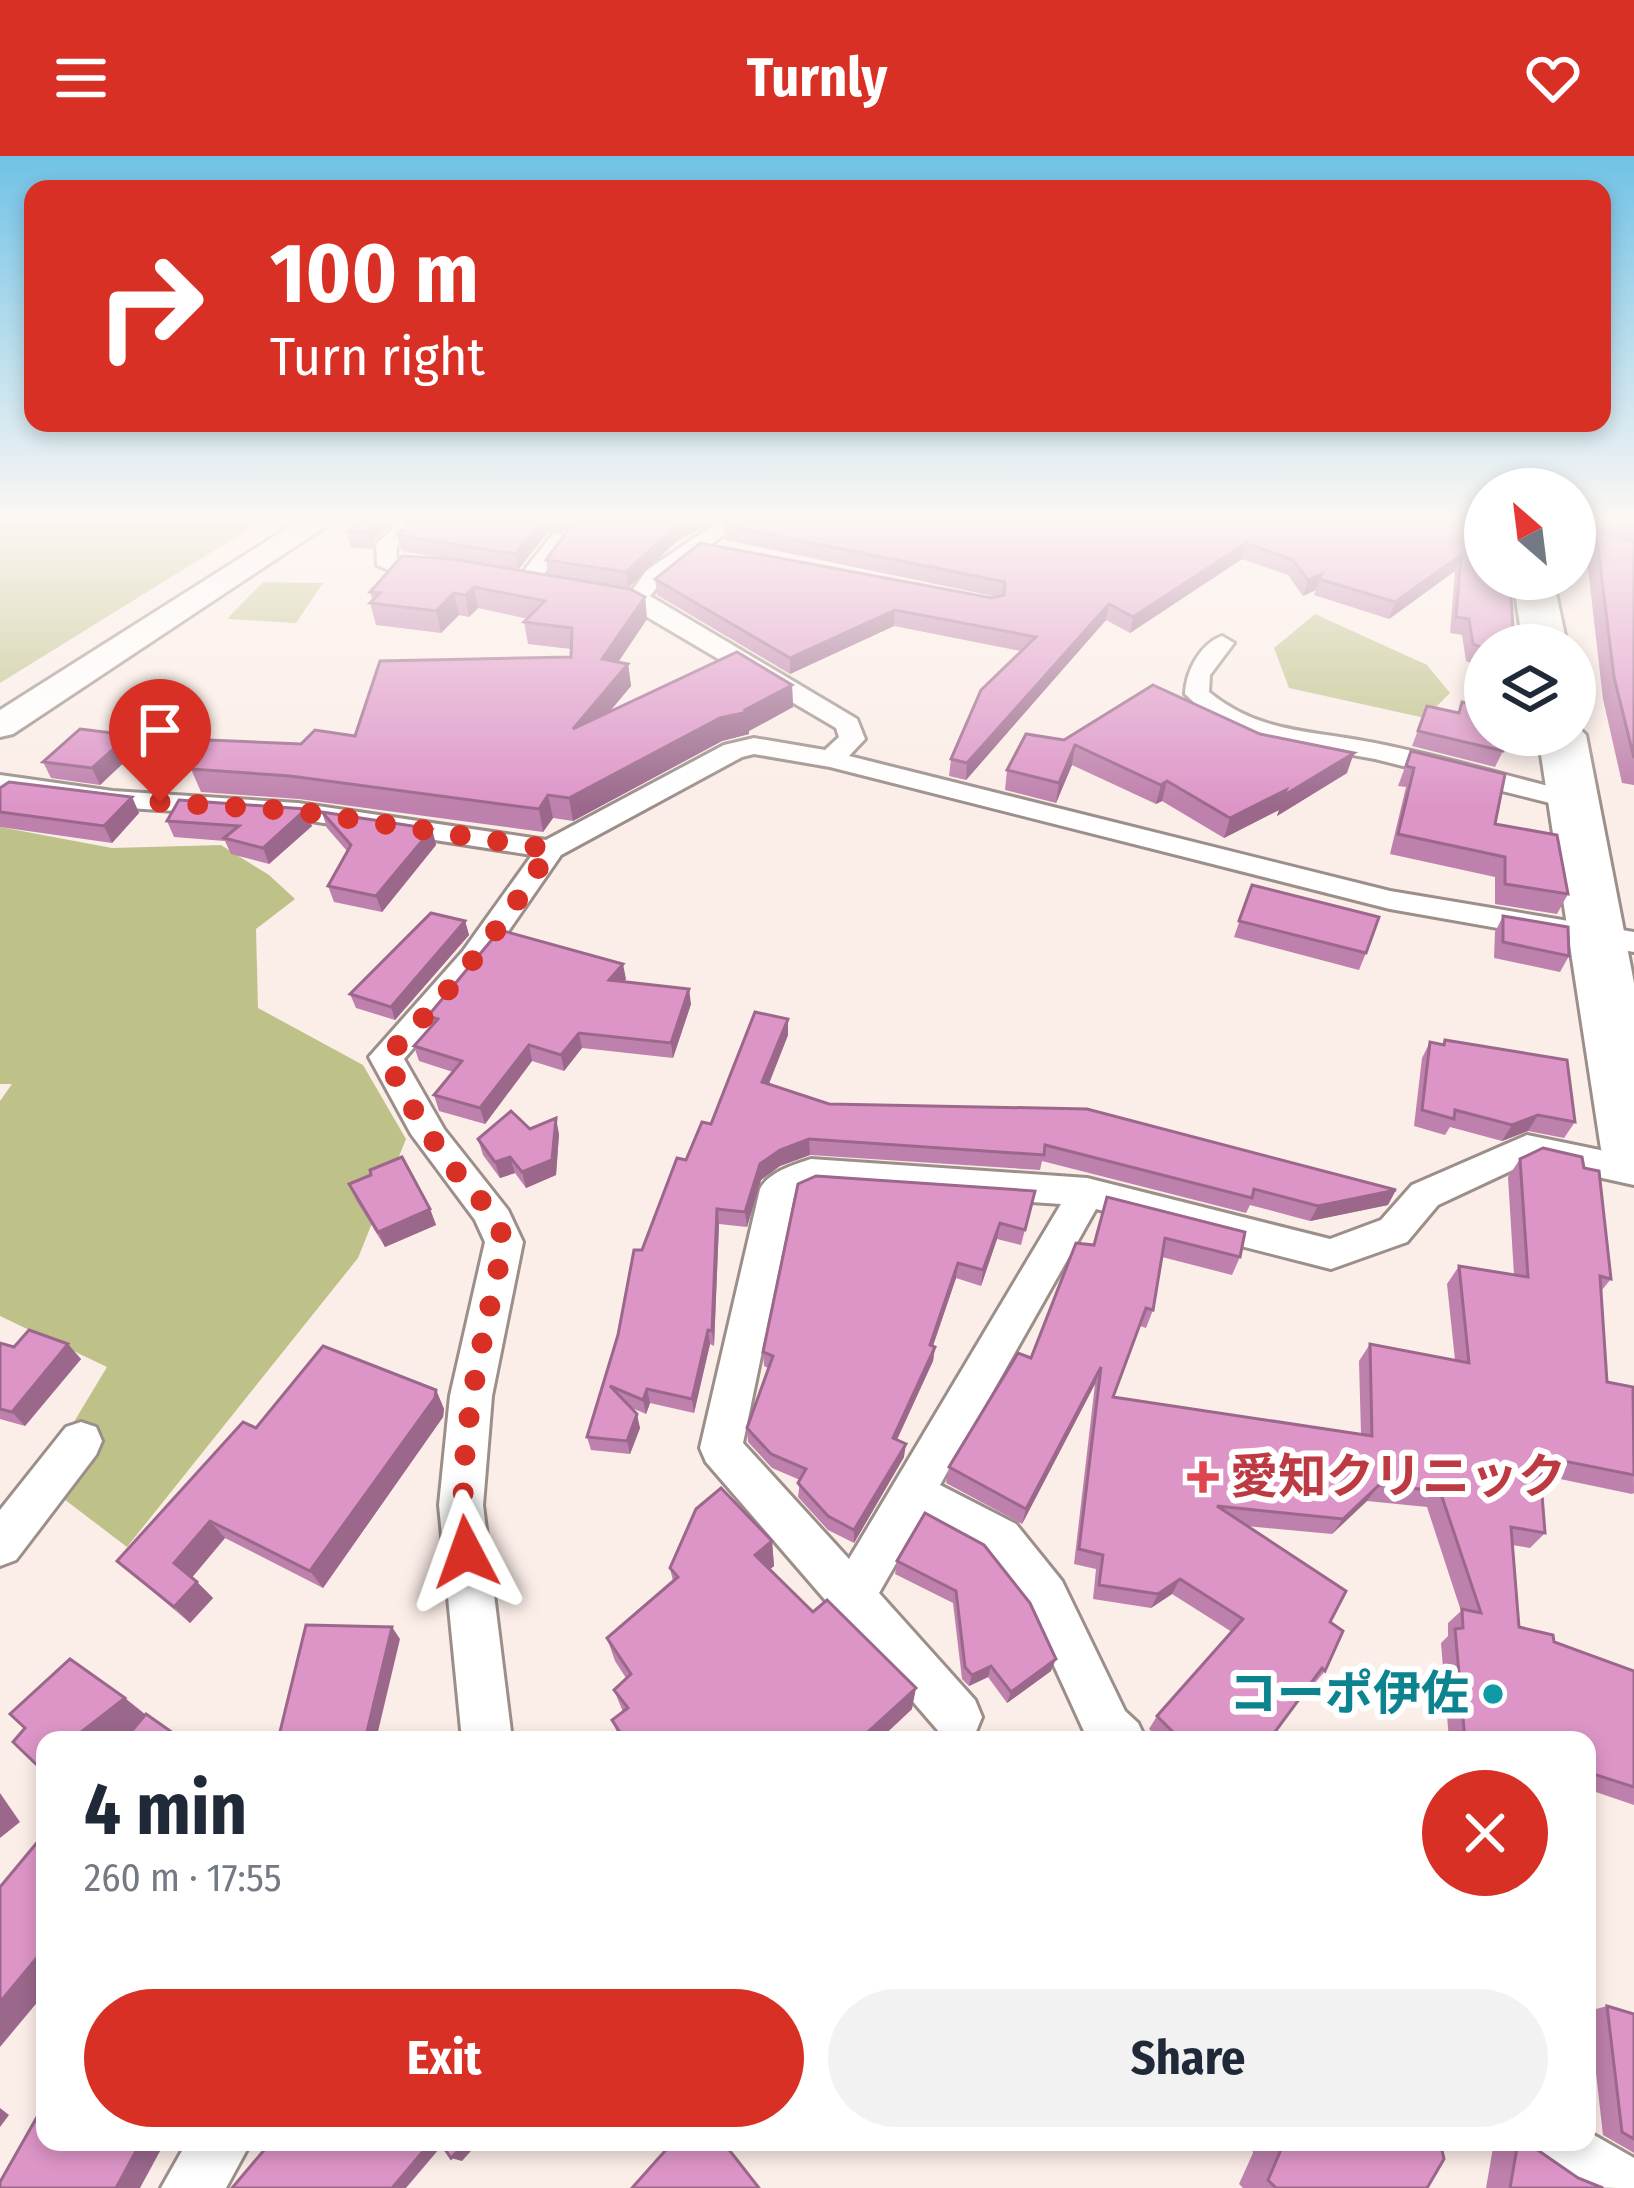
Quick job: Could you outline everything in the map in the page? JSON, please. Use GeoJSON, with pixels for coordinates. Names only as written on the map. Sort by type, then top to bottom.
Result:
{"type":"FeatureCollection","features":[{"type":"Feature","properties":{"kind":"highway"},"geometry":{"type":"LineString","coordinates":[[1566,756],[1574,801],[1616,939],[1634,1149]]}},
{"type":"Feature","properties":{"kind":"street"},"geometry":{"type":"LineString","coordinates":[[0,726],[170,617]]}},
{"type":"Feature","properties":{"kind":"street"},"geometry":{"type":"LineString","coordinates":[[661,617],[848,724],[853,739],[831,759]]}},
{"type":"Feature","properties":{"kind":"street"},"geometry":{"type":"LineString","coordinates":[[1222,644],[1198,674],[1197,694],[1228,720],[1262,732],[1376,751],[1574,801]]}},
{"type":"Feature","properties":{"kind":"street"},"geometry":{"type":"LineString","coordinates":[[486,1731],[461,1505],[471,1396],[504,1242],[500,1223],[451,1166],[403,1094],[386,1057],[454,987],[513,912],[550,849],[733,752],[754,746],[831,759],[1390,900],[1616,939]]}},
{"type":"Feature","properties":{"kind":"street"},"geometry":{"type":"LineString","coordinates":[[0,783],[113,799],[298,811],[550,849]]}},
{"type":"Feature","properties":{"kind":"street"},"geometry":{"type":"LineString","coordinates":[[958,1717],[721,1448],[778,1189],[811,1173],[1088,1192],[1331,1254],[1394,1231],[1424,1195],[1527,1148],[1634,1171]]}},
{"type":"Feature","properties":{"kind":"street"},"geometry":{"type":"LineString","coordinates":[[852,1597],[1088,1192]]}},
{"type":"Feature","properties":{"kind":"street"},"geometry":{"type":"LineString","coordinates":[[0,1545],[81,1442]]}},
{"type":"Feature","properties":{"kind":"street"},"geometry":{"type":"LineString","coordinates":[[912,1493],[1000,1539],[1046,1597],[1111,1731]]}},
{"type":"Feature","properties":{"kind":"street"},"geometry":{"type":"LineString","coordinates":[[191,2188],[216,2151]]}},
{"type":"Feature","properties":{"kind":"street"},"geometry":{"type":"LineString","coordinates":[[1565,2151],[1627,2188]]}},
{"type":"Feature","properties":{"kind":"green space"},"geometry":{"type":"Polygon","coordinates":[[[0,617],[107,617],[0,683],[0,617]]]}},
{"type":"Feature","properties":{"kind":"green space"},"geometry":{"type":"Polygon","coordinates":[[[229,617],[300,617],[296,623],[229,617]]]}},
{"type":"Feature","properties":{"kind":"green space"},"geometry":{"type":"Polygon","coordinates":[[[1312,617],[1321,617],[1427,665],[1450,693],[1425,718],[1289,688],[1274,648],[1312,617]]]}},
{"type":"Feature","properties":{"kind":"green space"},"geometry":{"type":"Polygon","coordinates":[[[0,827],[112,848],[221,845],[269,875],[295,899],[256,929],[258,1008],[363,1065],[406,1139],[358,1258],[127,1547],[39,1480],[107,1367],[0,1316],[0,1101],[12,1084],[0,1084],[0,827]]]}},
{"type":"Feature","properties":{"kind":"building"},"geometry":{"type":"Polygon","coordinates":[[[529,617],[631,617],[602,659],[628,664],[573,729],[737,652],[792,685],[745,710],[748,712],[720,718],[569,798],[548,795],[539,809],[290,776],[191,769],[209,740],[301,744],[315,730],[355,736],[380,661],[571,657],[572,628],[524,622],[529,617]]]}},
{"type":"Feature","properties":{"kind":"building"},"geometry":{"type":"Polygon","coordinates":[[[720,617],[880,617],[790,658],[720,617]]]}},
{"type":"Feature","properties":{"kind":"building"},"geometry":{"type":"Polygon","coordinates":[[[931,617],[1098,617],[967,763],[951,759],[981,690],[1036,637],[931,617]]]}},
{"type":"Feature","properties":{"kind":"building"},"geometry":{"type":"Polygon","coordinates":[[[1456,617],[1512,617],[1513,624],[1470,624],[1469,619],[1456,617]]]}},
{"type":"Feature","properties":{"kind":"building"},"geometry":{"type":"Polygon","coordinates":[[[1607,617],[1634,617],[1634,758],[1614,677],[1607,617]]]}},
{"type":"Feature","properties":{"kind":"building"},"geometry":{"type":"Polygon","coordinates":[[[1153,685],[1260,734],[1354,753],[1283,796],[1286,790],[1230,818],[1167,781],[1161,785],[1075,745],[1059,783],[1007,770],[1026,734],[1064,740],[1153,685]]]}},
{"type":"Feature","properties":{"kind":"building"},"geometry":{"type":"Polygon","coordinates":[[[1462,702],[1464,742],[1418,731],[1427,706],[1459,713],[1462,702]]]}},
{"type":"Feature","properties":{"kind":"building"},"geometry":{"type":"Polygon","coordinates":[[[80,729],[129,735],[92,768],[43,762],[80,729]]]}},
{"type":"Feature","properties":{"kind":"building"},"geometry":{"type":"Polygon","coordinates":[[[1411,751],[1505,774],[1495,824],[1557,835],[1568,894],[1505,884],[1505,857],[1398,834],[1414,768],[1406,766],[1411,751]]]}},
{"type":"Feature","properties":{"kind":"building"},"geometry":{"type":"Polygon","coordinates":[[[9,782],[132,797],[104,826],[0,812],[0,788],[9,782]]]}},
{"type":"Feature","properties":{"kind":"building"},"geometry":{"type":"Polygon","coordinates":[[[179,800],[306,809],[263,848],[224,838],[239,826],[167,821],[179,800]]]}},
{"type":"Feature","properties":{"kind":"building"},"geometry":{"type":"Polygon","coordinates":[[[322,812],[432,829],[376,896],[328,886],[351,845],[322,812]]]}},
{"type":"Feature","properties":{"kind":"building"},"geometry":{"type":"Polygon","coordinates":[[[1252,885],[1379,917],[1366,953],[1239,921],[1252,885]]]}},
{"type":"Feature","properties":{"kind":"building"},"geometry":{"type":"Polygon","coordinates":[[[431,913],[465,921],[391,1007],[350,994],[431,913]]]}},
{"type":"Feature","properties":{"kind":"building"},"geometry":{"type":"Polygon","coordinates":[[[1503,916],[1568,927],[1569,956],[1503,942],[1503,916]]]}},
{"type":"Feature","properties":{"kind":"building"},"geometry":{"type":"Polygon","coordinates":[[[500,930],[623,964],[609,980],[689,989],[671,1043],[579,1033],[561,1055],[529,1045],[480,1108],[434,1095],[462,1061],[414,1046],[438,1019],[428,1016],[500,930]]]}},
{"type":"Feature","properties":{"kind":"building"},"geometry":{"type":"Polygon","coordinates":[[[755,1012],[788,1019],[762,1082],[829,1104],[1087,1109],[1396,1190],[1318,1206],[1254,1189],[1252,1198],[1045,1145],[1044,1155],[809,1139],[760,1164],[745,1212],[717,1209],[712,1331],[708,1330],[692,1399],[647,1389],[643,1400],[610,1386],[637,1414],[627,1441],[587,1437],[618,1335],[634,1250],[642,1250],[677,1158],[686,1160],[702,1122],[711,1124],[755,1012]]]}},
{"type":"Feature","properties":{"kind":"building"},"geometry":{"type":"Polygon","coordinates":[[[1445,1040],[1567,1060],[1575,1122],[1538,1115],[1512,1125],[1455,1110],[1454,1119],[1422,1110],[1430,1042],[1444,1045],[1445,1040]]]}},
{"type":"Feature","properties":{"kind":"building"},"geometry":{"type":"Polygon","coordinates":[[[511,1111],[530,1129],[556,1118],[552,1160],[522,1172],[510,1157],[495,1162],[478,1139],[511,1111]]]}},
{"type":"Feature","properties":{"kind":"building"},"geometry":{"type":"Polygon","coordinates":[[[1543,1148],[1582,1157],[1584,1168],[1599,1171],[1611,1279],[1600,1276],[1607,1382],[1633,1387],[1634,1475],[1539,1456],[1545,1533],[1511,1527],[1519,1627],[1553,1635],[1554,1642],[1634,1671],[1634,1787],[1596,1775],[1596,1731],[1464,1731],[1455,1629],[1463,1628],[1462,1609],[1481,1613],[1440,1491],[1379,1485],[1343,1519],[1217,1506],[1346,1591],[1330,1622],[1343,1631],[1325,1671],[1322,1668],[1276,1731],[1172,1731],[1157,1716],[1243,1619],[1180,1579],[1158,1594],[1099,1585],[1103,1555],[1079,1549],[1101,1367],[1026,1509],[949,1467],[1018,1353],[1031,1358],[1076,1243],[1094,1245],[1107,1197],[1245,1232],[1240,1257],[1165,1238],[1153,1310],[1146,1308],[1113,1397],[1372,1436],[1370,1344],[1469,1363],[1459,1266],[1528,1277],[1520,1159],[1543,1148]]]}},
{"type":"Feature","properties":{"kind":"building"},"geometry":{"type":"Polygon","coordinates":[[[402,1157],[430,1209],[378,1232],[349,1184],[402,1157]]]}},
{"type":"Feature","properties":{"kind":"building"},"geometry":{"type":"Polygon","coordinates":[[[816,1176],[1035,1191],[1025,1230],[1000,1223],[983,1270],[958,1263],[930,1345],[935,1347],[893,1438],[906,1444],[854,1530],[828,1516],[798,1483],[806,1469],[771,1454],[747,1428],[773,1356],[763,1352],[798,1184],[816,1176]]]}},
{"type":"Feature","properties":{"kind":"building"},"geometry":{"type":"Polygon","coordinates":[[[29,1330],[68,1344],[12,1412],[0,1409],[0,1343],[14,1347],[29,1330]]]}},
{"type":"Feature","properties":{"kind":"building"},"geometry":{"type":"Polygon","coordinates":[[[323,1346],[436,1390],[435,1398],[310,1571],[210,1521],[174,1563],[197,1582],[174,1607],[117,1561],[243,1422],[256,1428],[323,1346]]]}},
{"type":"Feature","properties":{"kind":"building"},"geometry":{"type":"Polygon","coordinates":[[[721,1488],[772,1541],[755,1555],[813,1612],[827,1600],[916,1688],[869,1731],[619,1731],[612,1720],[628,1708],[614,1690],[631,1674],[607,1638],[678,1577],[670,1568],[696,1509],[721,1488]]]}},
{"type":"Feature","properties":{"kind":"building"},"geometry":{"type":"Polygon","coordinates":[[[925,1513],[984,1545],[1030,1603],[1056,1659],[1011,1692],[991,1666],[972,1675],[965,1667],[956,1591],[897,1561],[925,1513]]]}},
{"type":"Feature","properties":{"kind":"building"},"geometry":{"type":"Polygon","coordinates":[[[306,1625],[392,1627],[367,1731],[280,1731],[306,1625]]]}},
{"type":"Feature","properties":{"kind":"building"},"geometry":{"type":"Polygon","coordinates":[[[70,1659],[125,1698],[83,1731],[36,1731],[36,1764],[13,1742],[25,1728],[10,1714],[70,1659]]]}},
{"type":"Feature","properties":{"kind":"building"},"geometry":{"type":"Polygon","coordinates":[[[146,1714],[170,1731],[132,1731],[146,1714]]]}},
{"type":"Feature","properties":{"kind":"building"},"geometry":{"type":"Polygon","coordinates":[[[36,1844],[36,1959],[0,2002],[0,1887],[36,1844]]]}},
{"type":"Feature","properties":{"kind":"building"},"geometry":{"type":"Polygon","coordinates":[[[1607,2006],[1634,2014],[1634,2139],[1622,2132],[1607,2006]]]}},
{"type":"Feature","properties":{"kind":"building"},"geometry":{"type":"Polygon","coordinates":[[[36,2119],[36,2151],[136,2151],[116,2188],[0,2188],[36,2119]]]}},
{"type":"Feature","properties":{"kind":"building"},"geometry":{"type":"Polygon","coordinates":[[[263,2151],[423,2151],[392,2188],[232,2188],[263,2151]]]}},
{"type":"Feature","properties":{"kind":"building"},"geometry":{"type":"Polygon","coordinates":[[[665,2151],[730,2151],[759,2188],[632,2188],[665,2151]]]}},
{"type":"Feature","properties":{"kind":"building"},"geometry":{"type":"Polygon","coordinates":[[[1280,2151],[1442,2151],[1444,2159],[1427,2188],[1276,2188],[1268,2180],[1280,2151]]]}},
{"type":"Feature","properties":{"kind":"building"},"geometry":{"type":"Polygon","coordinates":[[[1516,2151],[1539,2151],[1578,2178],[1603,2188],[1510,2188],[1516,2151]]]}},
{"type":"Feature","properties":{"kind":"place","name":"愛知クリニック"},"geometry":{"type":"Point","coordinates":[1203,1477]}},
{"type":"Feature","properties":{"kind":"place","name":"コーポ伊佐"},"geometry":{"type":"Point","coordinates":[1493,1694]}},
{"type":"Feature","properties":{"kind":"route"},"geometry":{"type":"LineString","coordinates":[[160,802],[298,811],[550,849],[513,912],[454,987],[386,1057],[403,1094],[451,1166],[500,1223],[504,1242],[471,1396],[461,1505],[466,1552]]}}]}
